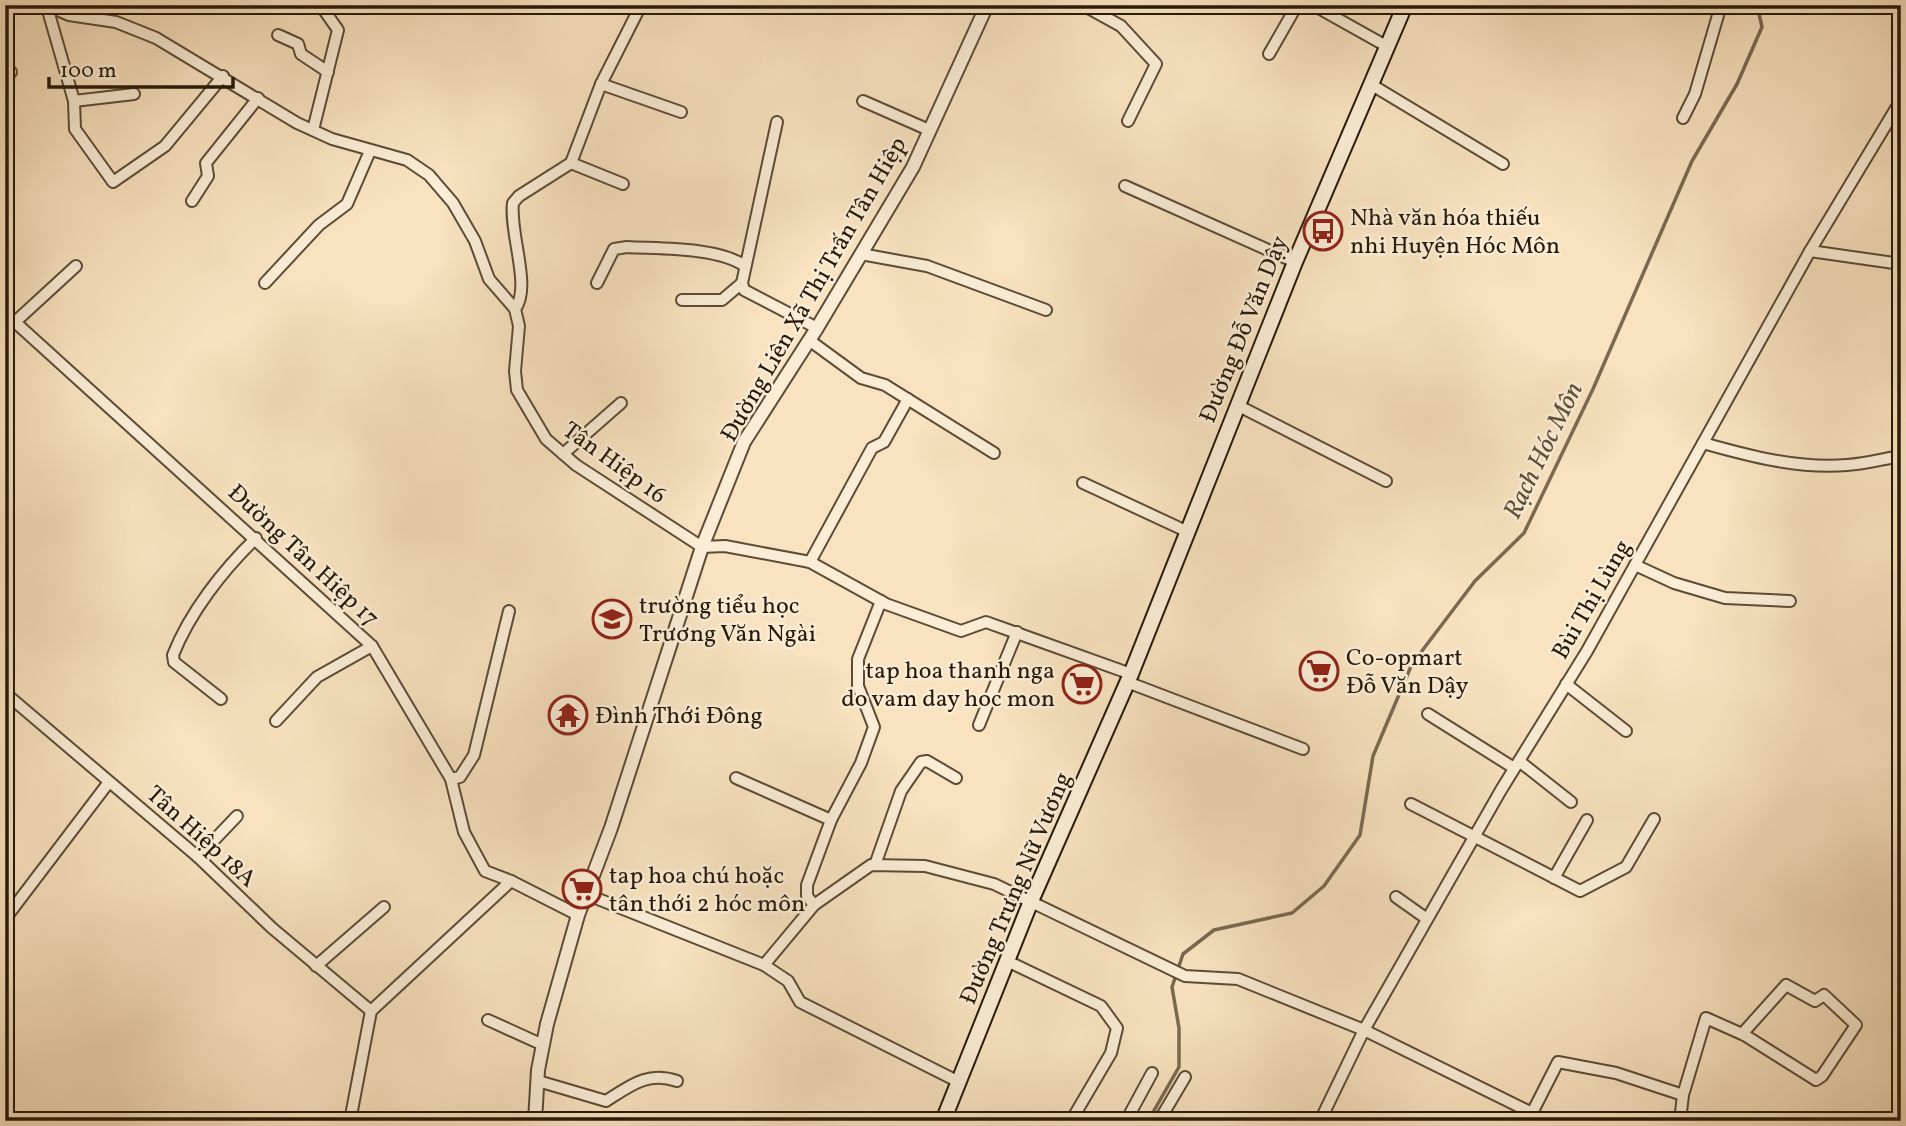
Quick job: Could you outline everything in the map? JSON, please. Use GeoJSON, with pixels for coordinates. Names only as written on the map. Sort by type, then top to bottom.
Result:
{"type":"FeatureCollection","features":[{"type":"Feature","properties":{"kind":"main road","name":"Đường Đỗ Văn Dậy"},"geometry":{"type":"LineString","coordinates":[[1129,678],[1295,261],[1405,5]]}},
{"type":"Feature","properties":{"kind":"main road","name":"Đường Trưng Nữ Vương"},"geometry":{"type":"LineString","coordinates":[[943,1121],[1031,901],[1129,678]]}},
{"type":"Feature","properties":{"kind":"street"},"geometry":{"type":"LineString","coordinates":[[313,130],[338,30],[324,9],[326,5]]}},
{"type":"Feature","properties":{"kind":"street"},"geometry":{"type":"LineString","coordinates":[[623,184],[570,163],[601,84],[641,5]]}},
{"type":"Feature","properties":{"kind":"street","name":"Đường Liên Xã Thị Trấn Tân Hiệp"},"geometry":{"type":"LineString","coordinates":[[535,1121],[543,1045],[556,987],[578,915],[588,894],[702,547],[744,442],[817,328],[913,167],[987,5]]}},
{"type":"Feature","properties":{"kind":"street"},"geometry":{"type":"LineString","coordinates":[[1083,5],[1121,26],[1156,64],[1128,121]]}},
{"type":"Feature","properties":{"kind":"street"},"geometry":{"type":"LineString","coordinates":[[1269,54],[1297,5]]}},
{"type":"Feature","properties":{"kind":"street"},"geometry":{"type":"LineString","coordinates":[[1313,5],[1388,47]]}},
{"type":"Feature","properties":{"kind":"street"},"geometry":{"type":"LineString","coordinates":[[1683,118],[1695,94],[1721,5]]}},
{"type":"Feature","properties":{"kind":"street"},"geometry":{"type":"LineString","coordinates":[[46,6],[69,15],[116,22],[156,38],[313,130],[370,151],[407,160],[429,175],[453,203],[475,241],[489,279],[515,309]]}},
{"type":"Feature","properties":{"kind":"street"},"geometry":{"type":"LineString","coordinates":[[46,6],[74,100],[75,129],[113,181],[165,146],[223,76]]}},
{"type":"Feature","properties":{"kind":"street"},"geometry":{"type":"LineString","coordinates":[[278,35],[298,44],[301,54],[328,72]]}},
{"type":"Feature","properties":{"kind":"street"},"geometry":{"type":"LineString","coordinates":[[601,84],[681,112]]}},
{"type":"Feature","properties":{"kind":"street"},"geometry":{"type":"LineString","coordinates":[[1372,85],[1503,164]]}},
{"type":"Feature","properties":{"kind":"street"},"geometry":{"type":"LineString","coordinates":[[74,100],[134,94]]}},
{"type":"Feature","properties":{"kind":"street"},"geometry":{"type":"LineString","coordinates":[[192,201],[208,176],[206,163],[257,98]]}},
{"type":"Feature","properties":{"kind":"street","name":"Bùi Thị Lùng"},"geometry":{"type":"LineString","coordinates":[[1320,1121],[1364,1030],[1427,919],[1635,565],[1810,251],[1901,100]]}},
{"type":"Feature","properties":{"kind":"street"},"geometry":{"type":"LineString","coordinates":[[863,101],[929,130]]}},
{"type":"Feature","properties":{"kind":"street"},"geometry":{"type":"LineString","coordinates":[[682,300],[722,300],[741,283],[777,122]]}},
{"type":"Feature","properties":{"kind":"street"},"geometry":{"type":"LineString","coordinates":[[265,283],[319,225],[347,204],[370,151]]}},
{"type":"Feature","properties":{"kind":"street","name":"Tân Hiệp 16"},"geometry":{"type":"LineString","coordinates":[[570,163],[519,196],[513,203],[522,285],[520,303],[515,309],[520,326],[515,371],[517,390],[546,439],[563,454],[702,547]]}},
{"type":"Feature","properties":{"kind":"street"},"geometry":{"type":"LineString","coordinates":[[1125,186],[1295,261]]}},
{"type":"Feature","properties":{"kind":"street"},"geometry":{"type":"LineString","coordinates":[[597,283],[614,249],[626,247],[711,254],[733,258],[745,266]]}},
{"type":"Feature","properties":{"kind":"street"},"geometry":{"type":"LineString","coordinates":[[1810,251],[1901,264]]}},
{"type":"Feature","properties":{"kind":"street"},"geometry":{"type":"LineString","coordinates":[[861,254],[928,266],[1046,310]]}},
{"type":"Feature","properties":{"kind":"street"},"geometry":{"type":"LineString","coordinates":[[15,322],[76,266]]}},
{"type":"Feature","properties":{"kind":"street"},"geometry":{"type":"LineString","coordinates":[[741,283],[744,290],[817,328]]}},
{"type":"Feature","properties":{"kind":"street","name":"Đường Tân Hiệp 17"},"geometry":{"type":"LineString","coordinates":[[5,313],[372,646],[451,779],[464,832],[485,872],[511,881],[578,915]]}},
{"type":"Feature","properties":{"kind":"street"},"geometry":{"type":"LineString","coordinates":[[809,340],[861,379],[885,385],[994,453]]}},
{"type":"Feature","properties":{"kind":"street"},"geometry":{"type":"LineString","coordinates":[[810,562],[872,448],[884,442],[908,399]]}},
{"type":"Feature","properties":{"kind":"street"},"geometry":{"type":"LineString","coordinates":[[563,454],[621,403]]}},
{"type":"Feature","properties":{"kind":"street"},"geometry":{"type":"LineString","coordinates":[[1237,405],[1386,481]]}},
{"type":"Feature","properties":{"kind":"street"},"geometry":{"type":"LineString","coordinates":[[1703,443],[1789,463],[1847,465],[1901,456]]}},
{"type":"Feature","properties":{"kind":"street"},"geometry":{"type":"LineString","coordinates":[[1083,483],[1186,531]]}},
{"type":"Feature","properties":{"kind":"street"},"geometry":{"type":"LineString","coordinates":[[221,699],[180,667],[173,655],[205,599],[235,559],[256,538]]}},
{"type":"Feature","properties":{"kind":"street"},"geometry":{"type":"LineString","coordinates":[[702,547],[725,546],[810,562],[881,601],[961,631],[986,622],[1017,632],[1303,749]]}},
{"type":"Feature","properties":{"kind":"street"},"geometry":{"type":"LineString","coordinates":[[1635,565],[1674,583],[1724,598],[1790,601]]}},
{"type":"Feature","properties":{"kind":"street"},"geometry":{"type":"LineString","coordinates":[[814,905],[807,896],[807,885],[831,820],[861,763],[874,727],[858,686],[858,659],[881,601]]}},
{"type":"Feature","properties":{"kind":"street"},"geometry":{"type":"LineString","coordinates":[[451,779],[460,777],[474,755],[509,611]]}},
{"type":"Feature","properties":{"kind":"street"},"geometry":{"type":"LineString","coordinates":[[978,725],[1017,632]]}},
{"type":"Feature","properties":{"kind":"street"},"geometry":{"type":"LineString","coordinates":[[276,721],[317,677],[372,646]]}},
{"type":"Feature","properties":{"kind":"street"},"geometry":{"type":"LineString","coordinates":[[1566,684],[1626,731]]}},
{"type":"Feature","properties":{"kind":"street","name":"Tân Hiệp 18A"},"geometry":{"type":"LineString","coordinates":[[5,693],[198,857],[316,966],[371,1011]]}},
{"type":"Feature","properties":{"kind":"street"},"geometry":{"type":"LineString","coordinates":[[1428,714],[1517,765],[1571,802]]}},
{"type":"Feature","properties":{"kind":"street"},"geometry":{"type":"LineString","coordinates":[[875,864],[901,792],[921,762],[927,761],[956,778]]}},
{"type":"Feature","properties":{"kind":"street"},"geometry":{"type":"LineString","coordinates":[[736,778],[831,820]]}},
{"type":"Feature","properties":{"kind":"street"},"geometry":{"type":"LineString","coordinates":[[5,919],[109,782]]}},
{"type":"Feature","properties":{"kind":"street"},"geometry":{"type":"LineString","coordinates":[[1411,804],[1580,891],[1626,867],[1654,819]]}},
{"type":"Feature","properties":{"kind":"street"},"geometry":{"type":"LineString","coordinates":[[198,857],[237,816]]}},
{"type":"Feature","properties":{"kind":"street"},"geometry":{"type":"LineString","coordinates":[[1554,878],[1587,820]]}},
{"type":"Feature","properties":{"kind":"street"},"geometry":{"type":"LineString","coordinates":[[764,965],[814,905],[875,864],[925,866],[994,884],[1185,976],[1238,979],[1364,1030],[1532,1113],[1558,1062],[1616,1073],[1683,1096]]}},
{"type":"Feature","properties":{"kind":"street"},"geometry":{"type":"LineString","coordinates":[[350,1121],[371,1011],[511,881]]}},
{"type":"Feature","properties":{"kind":"street"},"geometry":{"type":"LineString","coordinates":[[588,894],[764,965],[788,981],[800,1002],[959,1082]]}},
{"type":"Feature","properties":{"kind":"street"},"geometry":{"type":"LineString","coordinates":[[1396,897],[1427,919]]}},
{"type":"Feature","properties":{"kind":"street"},"geometry":{"type":"LineString","coordinates":[[316,966],[384,907]]}},
{"type":"Feature","properties":{"kind":"street"},"geometry":{"type":"LineString","coordinates":[[1007,961],[1101,1006],[1117,1028],[1111,1053],[1071,1121]]}},
{"type":"Feature","properties":{"kind":"street"},"geometry":{"type":"LineString","coordinates":[[5,973],[8,975],[5,982]]}},
{"type":"Feature","properties":{"kind":"street"},"geometry":{"type":"LineString","coordinates":[[1680,1121],[1683,1096],[1706,1018],[1742,1034],[1816,1080],[1822,1076],[1856,1025],[1824,995],[1815,1001],[1786,985],[1742,1034]]}},
{"type":"Feature","properties":{"kind":"street"},"geometry":{"type":"LineString","coordinates":[[488,1020],[543,1045]]}},
{"type":"Feature","properties":{"kind":"street"},"geometry":{"type":"LineString","coordinates":[[1126,1121],[1152,1073]]}},
{"type":"Feature","properties":{"kind":"street"},"geometry":{"type":"LineString","coordinates":[[538,1081],[606,1101],[645,1077],[662,1076],[677,1081]]}},
{"type":"Feature","properties":{"kind":"street"},"geometry":{"type":"LineString","coordinates":[[1159,1121],[1185,1077]]}},
{"type":"Feature","properties":{"kind":"waterway","name":"Rạch Hóc Môn"},"geometry":{"type":"LineString","coordinates":[[1148,1121],[1179,1067],[1179,1028],[1172,987],[1183,954],[1214,930],[1292,913],[1324,886],[1360,835],[1373,756],[1412,664],[1475,581],[1524,533],[1593,389],[1692,161],[1737,84],[1762,27],[1757,5]]}},
{"type":"Feature","properties":{"kind":"place","name":"Nhà văn hóa thiếu nhi Huyện Hóc Môn"},"geometry":{"type":"Point","coordinates":[1323,231]}},
{"type":"Feature","properties":{"kind":"place","name":"trường tiểu học Trương Văn Ngài"},"geometry":{"type":"Point","coordinates":[612,619]}},
{"type":"Feature","properties":{"kind":"place","name":"Co-opmart Đỗ Văn Dậy"},"geometry":{"type":"Point","coordinates":[1319,671]}},
{"type":"Feature","properties":{"kind":"place","name":"tap hoa thanh nga do vam day hoc mon"},"geometry":{"type":"Point","coordinates":[1082,684]}},
{"type":"Feature","properties":{"kind":"place","name":"Đình Thới Đông"},"geometry":{"type":"Point","coordinates":[568,715]}},
{"type":"Feature","properties":{"kind":"place","name":"tap hoa chú hoặc tân thới 2 hóc môn"},"geometry":{"type":"Point","coordinates":[582,889]}}]}
